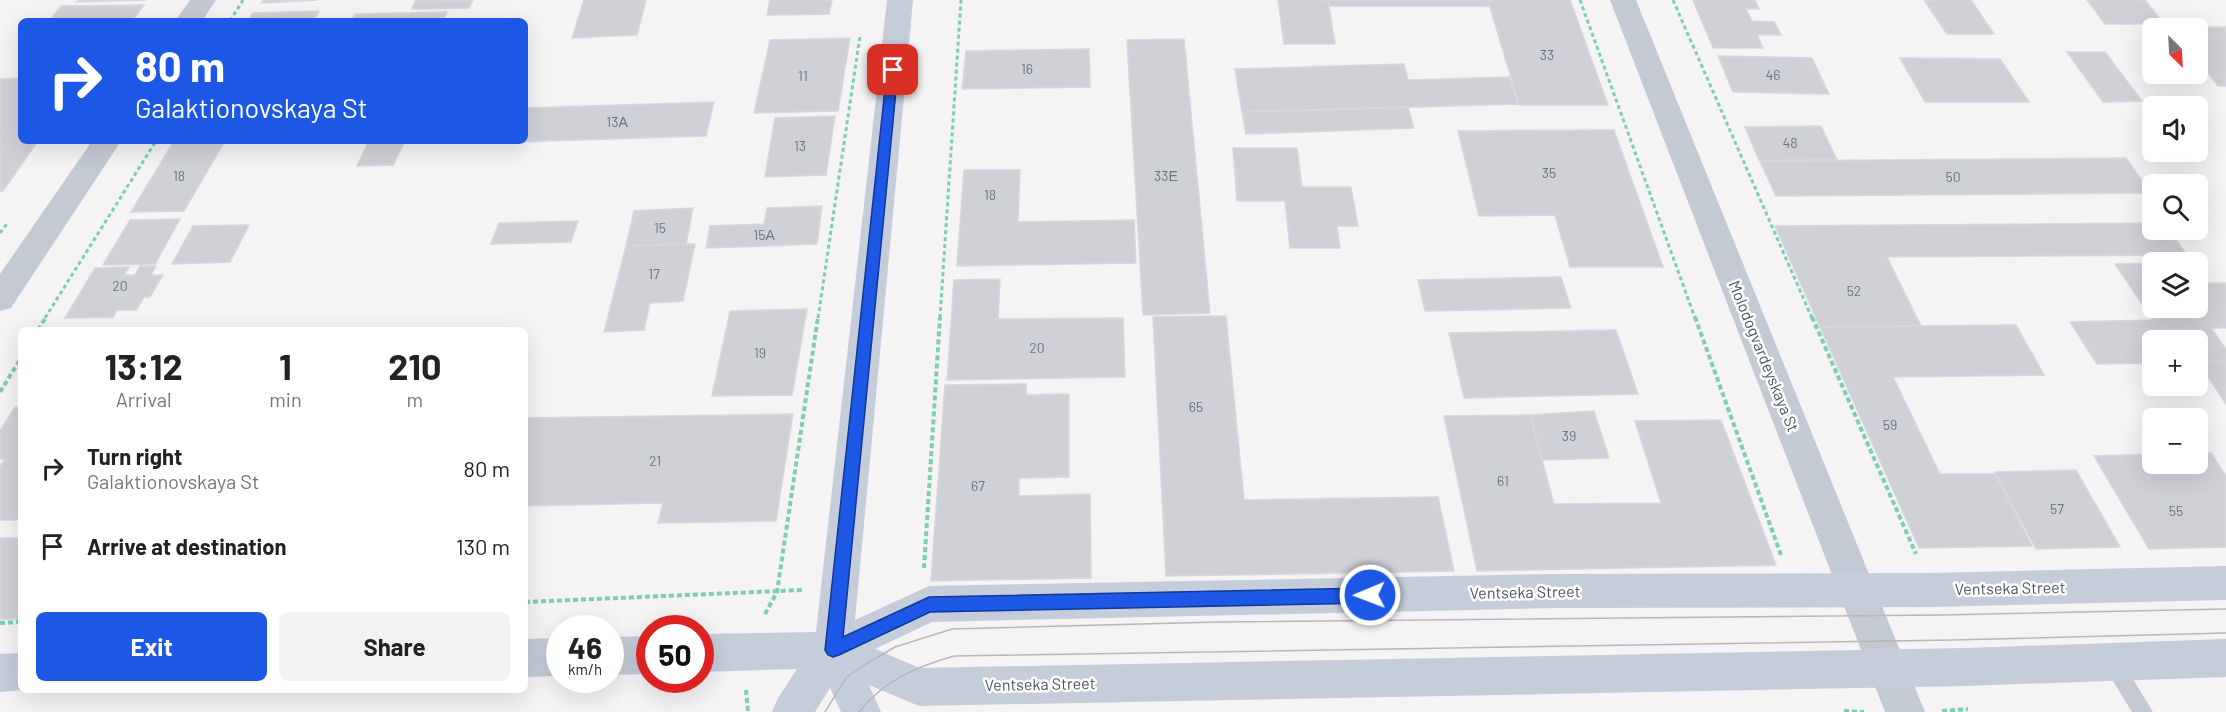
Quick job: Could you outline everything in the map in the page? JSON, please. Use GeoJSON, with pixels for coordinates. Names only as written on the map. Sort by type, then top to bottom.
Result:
{"type":"FeatureCollection","features":[{"type":"Feature","properties":{"kind":"main road"},"geometry":{"type":"LineString","coordinates":[[792,712],[833,650],[900,0]]}},
{"type":"Feature","properties":{"kind":"main road","name":"Ventseka Street"},"geometry":{"type":"LineString","coordinates":[[714,653],[833,650],[929,604],[1545,592],[1931,590],[2226,583]]}},
{"type":"Feature","properties":{"kind":"main road"},"geometry":{"type":"LineString","coordinates":[[833,650],[861,712]]}},
{"type":"Feature","properties":{"kind":"main road","name":"Ventseka Street"},"geometry":{"type":"LineString","coordinates":[[833,650],[919,687],[1886,668],[2226,658]]}},
{"type":"Feature","properties":{"kind":"main road"},"geometry":{"type":"LineString","coordinates":[[528,658],[546,657]]}},
{"type":"Feature","properties":{"kind":"main road"},"geometry":{"type":"LineString","coordinates":[[0,673],[18,672]]}},
{"type":"Feature","properties":{"kind":"street"},"geometry":{"type":"LineString","coordinates":[[190,18],[203,0]]}},
{"type":"Feature","properties":{"kind":"street","name":"Molodogvardeyskaya St"},"geometry":{"type":"LineString","coordinates":[[1623,0],[1905,712]]}},
{"type":"Feature","properties":{"kind":"street"},"geometry":{"type":"LineString","coordinates":[[0,299],[105,144]]}},
{"type":"Feature","properties":{"kind":"lane"},"geometry":{"type":"LineString","coordinates":[[2111,662],[2143,712]]}},
{"type":"Feature","properties":{"kind":"path"},"geometry":{"type":"LineString","coordinates":[[232,18],[243,0]]}},
{"type":"Feature","properties":{"kind":"path"},"geometry":{"type":"LineString","coordinates":[[929,604],[922,585],[961,0]]}},
{"type":"Feature","properties":{"kind":"path"},"geometry":{"type":"LineString","coordinates":[[1580,0],[1778,545],[1792,591]]}},
{"type":"Feature","properties":{"kind":"path"},"geometry":{"type":"LineString","coordinates":[[1673,0],[1931,590]]}},
{"type":"Feature","properties":{"kind":"path"},"geometry":{"type":"LineString","coordinates":[[748,712],[743,652],[777,592],[860,36]]}},
{"type":"Feature","properties":{"kind":"path"},"geometry":{"type":"LineString","coordinates":[[40,327],[154,144]]}},
{"type":"Feature","properties":{"kind":"path"},"geometry":{"type":"LineString","coordinates":[[0,392],[18,363]]}},
{"type":"Feature","properties":{"kind":"path"},"geometry":{"type":"LineString","coordinates":[[0,623],[18,622]]}},
{"type":"Feature","properties":{"kind":"building"},"geometry":{"type":"Polygon","coordinates":[[[79,0],[147,0],[77,2],[79,0]]]}},
{"type":"Feature","properties":{"kind":"building"},"geometry":{"type":"Polygon","coordinates":[[[263,0],[318,0],[261,3],[263,0]]]}},
{"type":"Feature","properties":{"kind":"building"},"geometry":{"type":"Polygon","coordinates":[[[416,0],[473,0],[469,8],[412,9],[416,0]]]}},
{"type":"Feature","properties":{"kind":"building"},"geometry":{"type":"Polygon","coordinates":[[[584,0],[646,0],[637,35],[572,38],[584,0]]]}},
{"type":"Feature","properties":{"kind":"building"},"geometry":{"type":"Polygon","coordinates":[[[770,0],[832,0],[829,14],[767,15],[770,0]]]}},
{"type":"Feature","properties":{"kind":"building"},"geometry":{"type":"Polygon","coordinates":[[[1278,0],[1328,0],[1335,44],[1284,44],[1278,0]]]}},
{"type":"Feature","properties":{"kind":"building"},"geometry":{"type":"Polygon","coordinates":[[[1328,0],[1487,0],[1489,6],[1329,6],[1328,0]]]}},
{"type":"Feature","properties":{"kind":"building"},"geometry":{"type":"Polygon","coordinates":[[[1488,0],[1570,0],[1608,105],[1519,105],[1488,0]]]}},
{"type":"Feature","properties":{"kind":"building"},"geometry":{"type":"Polygon","coordinates":[[[1693,0],[1755,0],[1759,9],[1746,9],[1752,21],[1774,22],[1781,35],[1757,35],[1763,48],[1713,48],[1693,0]]]}},
{"type":"Feature","properties":{"kind":"building"},"geometry":{"type":"Polygon","coordinates":[[[1924,0],[1971,0],[1994,34],[1947,34],[1924,0]]]}},
{"type":"Feature","properties":{"kind":"building"},"geometry":{"type":"Polygon","coordinates":[[[2087,0],[2145,0],[2159,18],[2142,18],[2142,24],[2105,24],[2087,0]]]}},
{"type":"Feature","properties":{"kind":"building"},"geometry":{"type":"Polygon","coordinates":[[[144,5],[134,18],[51,18],[61,6],[144,5]]]}},
{"type":"Feature","properties":{"kind":"building"},"geometry":{"type":"Polygon","coordinates":[[[319,11],[316,18],[250,18],[253,13],[319,11]]]}},
{"type":"Feature","properties":{"kind":"building"},"geometry":{"type":"Polygon","coordinates":[[[447,12],[444,18],[353,18],[355,14],[447,12]]]}},
{"type":"Feature","properties":{"kind":"building"},"geometry":{"type":"Polygon","coordinates":[[[2208,27],[2226,27],[2226,86],[2218,86],[2208,73],[2208,27]]]}},
{"type":"Feature","properties":{"kind":"building"},"geometry":{"type":"Polygon","coordinates":[[[850,38],[838,111],[754,113],[770,40],[850,38]]]}},
{"type":"Feature","properties":{"kind":"building"},"geometry":{"type":"Polygon","coordinates":[[[1184,39],[1210,313],[1143,315],[1127,40],[1184,39]]]}},
{"type":"Feature","properties":{"kind":"building"},"geometry":{"type":"Polygon","coordinates":[[[1089,49],[1090,87],[962,89],[966,51],[1089,49]]]}},
{"type":"Feature","properties":{"kind":"building"},"geometry":{"type":"Polygon","coordinates":[[[2067,52],[2105,52],[2142,101],[2103,102],[2067,52]]]}},
{"type":"Feature","properties":{"kind":"building"},"geometry":{"type":"Polygon","coordinates":[[[1718,56],[1812,58],[1829,94],[1733,92],[1718,56]]]}},
{"type":"Feature","properties":{"kind":"building"},"geometry":{"type":"Polygon","coordinates":[[[1900,58],[2000,59],[2029,102],[1925,102],[1900,58]]]}},
{"type":"Feature","properties":{"kind":"building"},"geometry":{"type":"Polygon","coordinates":[[[1404,64],[1408,80],[1509,77],[1518,104],[1242,112],[1235,69],[1404,64]]]}},
{"type":"Feature","properties":{"kind":"building"},"geometry":{"type":"Polygon","coordinates":[[[18,78],[18,144],[36,144],[3,191],[0,191],[0,79],[18,78]]]}},
{"type":"Feature","properties":{"kind":"building"},"geometry":{"type":"Polygon","coordinates":[[[714,102],[706,136],[528,142],[528,108],[714,102]]]}},
{"type":"Feature","properties":{"kind":"building"},"geometry":{"type":"Polygon","coordinates":[[[1408,107],[1414,128],[1246,134],[1242,112],[1408,107]]]}},
{"type":"Feature","properties":{"kind":"building"},"geometry":{"type":"Polygon","coordinates":[[[835,116],[826,175],[765,177],[775,118],[835,116]]]}},
{"type":"Feature","properties":{"kind":"building"},"geometry":{"type":"Polygon","coordinates":[[[1821,126],[1837,160],[1759,160],[1745,127],[1821,126]]]}},
{"type":"Feature","properties":{"kind":"building"},"geometry":{"type":"Polygon","coordinates":[[[1614,130],[1663,267],[1570,267],[1555,215],[1479,216],[1458,131],[1614,130]]]}},
{"type":"Feature","properties":{"kind":"building"},"geometry":{"type":"Polygon","coordinates":[[[172,144],[223,144],[184,211],[131,212],[172,144]]]}},
{"type":"Feature","properties":{"kind":"building"},"geometry":{"type":"Polygon","coordinates":[[[368,144],[404,144],[393,165],[357,166],[368,144]]]}},
{"type":"Feature","properties":{"kind":"building"},"geometry":{"type":"Polygon","coordinates":[[[1233,148],[1297,148],[1302,187],[1351,187],[1358,226],[1337,226],[1340,248],[1290,248],[1285,201],[1237,201],[1233,148]]]}},
{"type":"Feature","properties":{"kind":"building"},"geometry":{"type":"Polygon","coordinates":[[[2126,158],[2142,180],[2142,193],[1776,196],[1760,161],[2126,158]]]}},
{"type":"Feature","properties":{"kind":"building"},"geometry":{"type":"Polygon","coordinates":[[[964,170],[1020,170],[1018,222],[1134,220],[1136,263],[957,266],[964,170]]]}},
{"type":"Feature","properties":{"kind":"building"},"geometry":{"type":"Polygon","coordinates":[[[822,206],[817,244],[706,248],[710,226],[764,224],[767,208],[822,206]]]}},
{"type":"Feature","properties":{"kind":"building"},"geometry":{"type":"Polygon","coordinates":[[[693,208],[686,244],[626,246],[634,211],[693,208]]]}},
{"type":"Feature","properties":{"kind":"building"},"geometry":{"type":"Polygon","coordinates":[[[180,219],[155,264],[103,265],[130,220],[180,219]]]}},
{"type":"Feature","properties":{"kind":"building"},"geometry":{"type":"Polygon","coordinates":[[[578,221],[571,242],[491,244],[499,223],[578,221]]]}},
{"type":"Feature","properties":{"kind":"building"},"geometry":{"type":"Polygon","coordinates":[[[2142,223],[2142,240],[2176,240],[2185,252],[2142,252],[2142,255],[1887,257],[1921,326],[1820,327],[1775,226],[2142,223]]]}},
{"type":"Feature","properties":{"kind":"building"},"geometry":{"type":"Polygon","coordinates":[[[249,225],[230,262],[172,264],[193,226],[249,225]]]}},
{"type":"Feature","properties":{"kind":"building"},"geometry":{"type":"Polygon","coordinates":[[[695,244],[683,301],[650,303],[644,330],[604,332],[626,246],[695,244]]]}},
{"type":"Feature","properties":{"kind":"building"},"geometry":{"type":"Polygon","coordinates":[[[2142,263],[2142,304],[2115,264],[2142,263]]]}},
{"type":"Feature","properties":{"kind":"building"},"geometry":{"type":"Polygon","coordinates":[[[140,266],[156,266],[151,275],[163,275],[150,297],[144,297],[136,310],[117,310],[113,317],[65,318],[95,268],[129,267],[124,275],[135,275],[140,266]]]}},
{"type":"Feature","properties":{"kind":"building"},"geometry":{"type":"Polygon","coordinates":[[[1561,277],[1571,308],[1425,311],[1418,280],[1561,277]]]}},
{"type":"Feature","properties":{"kind":"building"},"geometry":{"type":"Polygon","coordinates":[[[1000,279],[998,319],[1123,318],[1125,377],[947,380],[954,280],[1000,279]]]}},
{"type":"Feature","properties":{"kind":"building"},"geometry":{"type":"Polygon","coordinates":[[[2208,283],[2226,283],[2226,328],[2211,328],[2226,349],[2226,362],[2208,362],[2208,330],[2142,330],[2142,363],[2097,364],[2070,322],[2153,320],[2152,318],[2208,318],[2208,283]]]}},
{"type":"Feature","properties":{"kind":"building"},"geometry":{"type":"Polygon","coordinates":[[[807,309],[792,395],[712,396],[730,311],[807,309]]]}},
{"type":"Feature","properties":{"kind":"building"},"geometry":{"type":"Polygon","coordinates":[[[1226,316],[1244,500],[1438,497],[1454,571],[1166,576],[1153,317],[1226,316]]]}},
{"type":"Feature","properties":{"kind":"building"},"geometry":{"type":"Polygon","coordinates":[[[2016,325],[2044,375],[1893,377],[1940,474],[1995,474],[2032,546],[1919,548],[1820,327],[2016,325]]]}},
{"type":"Feature","properties":{"kind":"building"},"geometry":{"type":"Polygon","coordinates":[[[1616,330],[1638,394],[1464,398],[1449,333],[1616,330]]]}},
{"type":"Feature","properties":{"kind":"building"},"geometry":{"type":"Polygon","coordinates":[[[2208,362],[2226,362],[2226,404],[2208,377],[2208,362]]]}},
{"type":"Feature","properties":{"kind":"building"},"geometry":{"type":"Polygon","coordinates":[[[1026,384],[1026,395],[1069,394],[1069,477],[1019,478],[1019,496],[1090,494],[1091,578],[931,581],[945,385],[1026,384]]]}},
{"type":"Feature","properties":{"kind":"building"},"geometry":{"type":"Polygon","coordinates":[[[15,407],[18,407],[17,520],[0,520],[0,467],[5,459],[0,459],[0,431],[15,407]]]}},
{"type":"Feature","properties":{"kind":"building"},"geometry":{"type":"Polygon","coordinates":[[[1594,411],[1609,458],[1542,460],[1530,415],[1594,411]]]}},
{"type":"Feature","properties":{"kind":"building"},"geometry":{"type":"Polygon","coordinates":[[[793,414],[776,521],[658,523],[663,503],[528,506],[528,418],[793,414]]]}},
{"type":"Feature","properties":{"kind":"building"},"geometry":{"type":"Polygon","coordinates":[[[1530,415],[1554,504],[1661,503],[1635,421],[1721,420],[1776,565],[1477,571],[1444,416],[1530,415]]]}},
{"type":"Feature","properties":{"kind":"building"},"geometry":{"type":"Polygon","coordinates":[[[2208,453],[2211,453],[2226,476],[2226,547],[2149,549],[2094,456],[2142,454],[2142,474],[2208,474],[2208,453]]]}},
{"type":"Feature","properties":{"kind":"building"},"geometry":{"type":"Polygon","coordinates":[[[2076,470],[2120,547],[2036,549],[1995,472],[2076,470]]]}},
{"type":"Feature","properties":{"kind":"building"},"geometry":{"type":"Polygon","coordinates":[[[0,538],[18,538],[18,619],[0,619],[0,538]]]}},
{"type":"Feature","properties":{"kind":"tram line"},"geometry":{"type":"LineString","coordinates":[[825,712],[846,678],[866,664],[895,647],[952,629],[1218,622],[1942,615],[2226,609]]}},
{"type":"Feature","properties":{"kind":"tram line"},"geometry":{"type":"LineString","coordinates":[[859,712],[890,683],[914,670],[954,656],[1953,640],[2226,633]]}},
{"type":"Feature","properties":{"kind":"route"},"geometry":{"type":"LineString","coordinates":[[893,70],[833,650],[929,604],[1370,595]]}}]}
